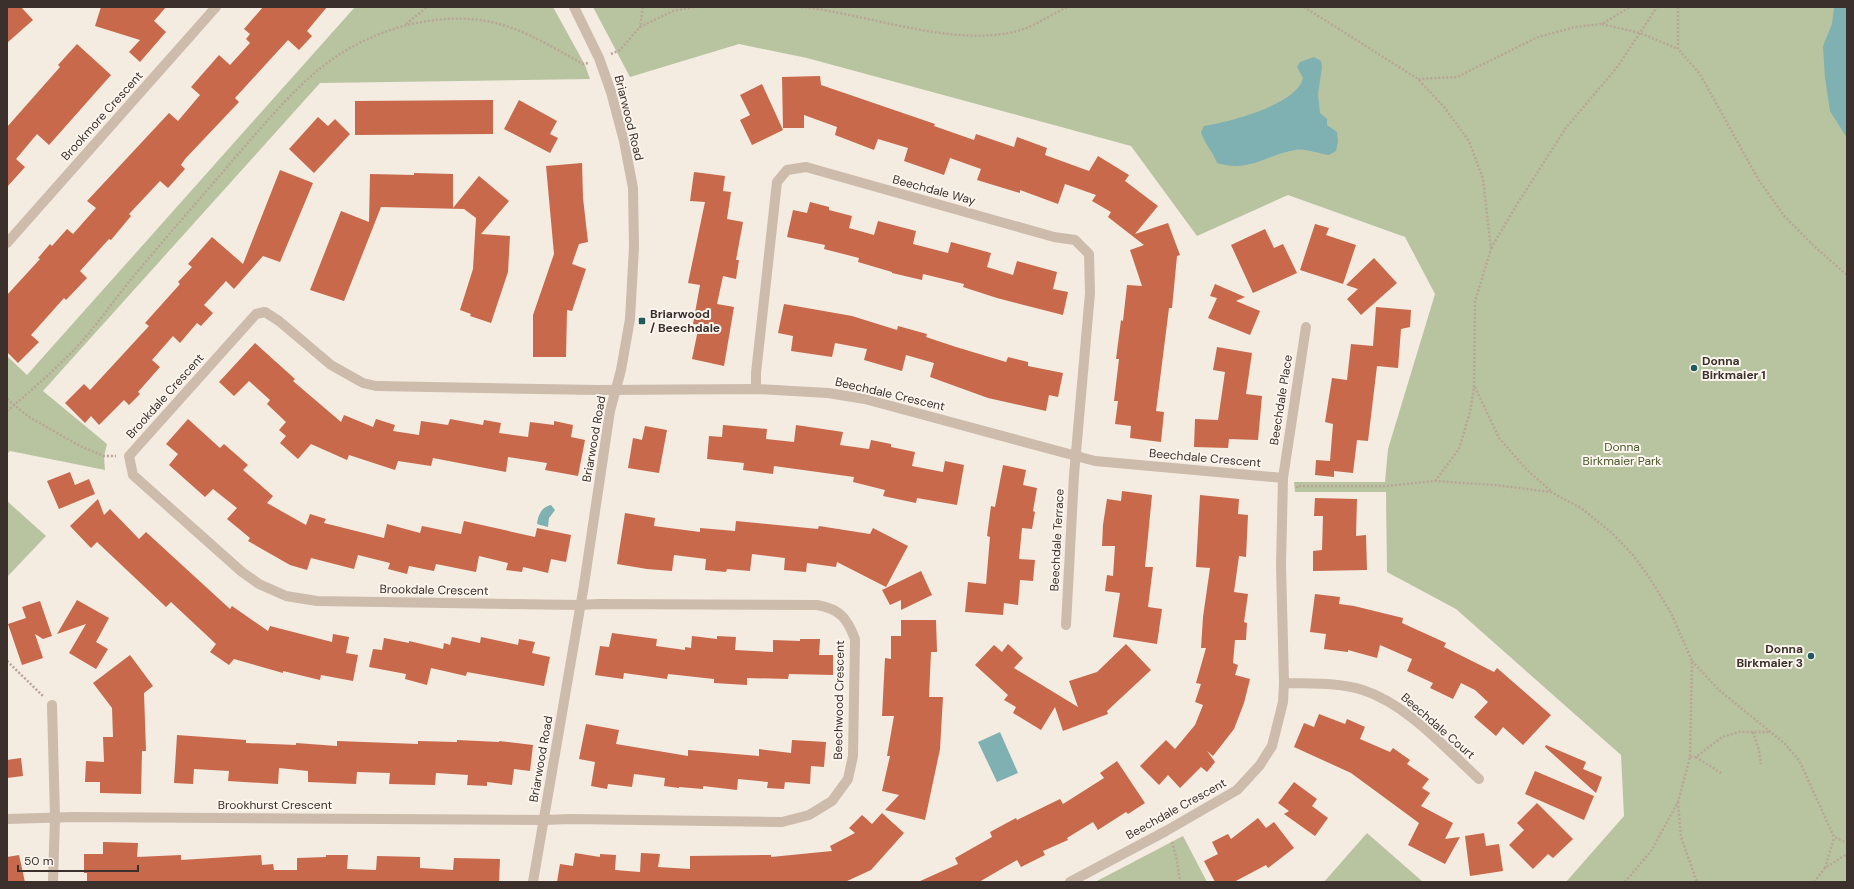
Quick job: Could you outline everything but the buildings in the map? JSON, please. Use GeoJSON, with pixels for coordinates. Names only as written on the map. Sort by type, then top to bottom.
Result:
{"type":"FeatureCollection","features":[{"type":"Feature","properties":{"kind":"street","name":"Brookmore Crescent"},"geometry":{"type":"LineString","coordinates":[[7,243],[215,7]]}},
{"type":"Feature","properties":{"kind":"street","name":"Briarwood Road"},"geometry":{"type":"LineString","coordinates":[[533,882],[580,605],[610,411],[616,389],[630,318],[634,247],[633,188],[624,141],[611,92],[599,58],[574,7]]}},
{"type":"Feature","properties":{"kind":"street","name":"Beechdale Way"},"geometry":{"type":"LineString","coordinates":[[756,389],[756,373],[777,182],[787,170],[806,167],[1054,237],[1075,240],[1089,254],[1090,293],[1076,457]]}},
{"type":"Feature","properties":{"kind":"street","name":"Brookdale Crescent"},"geometry":{"type":"LineString","coordinates":[[580,605],[318,602],[286,596],[259,584],[242,572],[133,475],[129,456],[256,314],[265,312],[279,321],[331,365],[363,383],[376,386],[616,389]]}},
{"type":"Feature","properties":{"kind":"street","name":"Beechdale Place"},"geometry":{"type":"LineString","coordinates":[[1283,478],[1284,460],[1306,327]]}},
{"type":"Feature","properties":{"kind":"street","name":"Beechdale Crescent"},"geometry":{"type":"LineString","coordinates":[[616,389],[756,389],[828,393],[865,399],[1095,461],[1283,478],[1281,565],[1284,683],[1283,702],[1272,746],[1260,765],[1237,790],[1166,831],[1070,882]]}},
{"type":"Feature","properties":{"kind":"street","name":"Beechdale Terrace"},"geometry":{"type":"LineString","coordinates":[[1066,625],[1076,457]]}},
{"type":"Feature","properties":{"kind":"street","name":"Beechwood Crescent"},"geometry":{"type":"LineString","coordinates":[[543,820],[571,819],[782,822],[809,815],[832,801],[848,779],[853,756],[855,639],[849,623],[842,615],[829,607],[809,605],[580,605]]}},
{"type":"Feature","properties":{"kind":"street","name":"Beechdale Court"},"geometry":{"type":"LineString","coordinates":[[1284,683],[1338,685],[1363,690],[1386,699],[1405,712],[1479,779]]}},
{"type":"Feature","properties":{"kind":"street"},"geometry":{"type":"LineString","coordinates":[[52,705],[55,816],[53,882]]}},
{"type":"Feature","properties":{"kind":"street","name":"Brookhurst Crescent"},"geometry":{"type":"LineString","coordinates":[[7,819],[55,816],[543,820]]}},
{"type":"Feature","properties":{"kind":"path"},"geometry":{"type":"LineString","coordinates":[[406,24],[427,7]]}},
{"type":"Feature","properties":{"kind":"path"},"geometry":{"type":"LineString","coordinates":[[640,27],[643,7]]}},
{"type":"Feature","properties":{"kind":"path"},"geometry":{"type":"LineString","coordinates":[[7,411],[74,349],[132,277],[259,130],[308,79],[336,56],[365,40],[406,24],[445,19],[479,20],[506,26],[528,34],[583,64],[620,50],[640,27],[673,10],[693,7]]}},
{"type":"Feature","properties":{"kind":"path"},"geometry":{"type":"LineString","coordinates":[[801,7],[945,34],[991,35],[1028,27],[1067,7]]}},
{"type":"Feature","properties":{"kind":"path"},"geometry":{"type":"LineString","coordinates":[[1304,7],[1418,80],[1444,107],[1469,141],[1483,179],[1491,249]]}},
{"type":"Feature","properties":{"kind":"path"},"geometry":{"type":"LineString","coordinates":[[1602,24],[1630,7]]}},
{"type":"Feature","properties":{"kind":"path"},"geometry":{"type":"LineString","coordinates":[[1435,481],[1458,449],[1470,412],[1474,386],[1475,301],[1491,249],[1564,129],[1618,66],[1657,7]]}},
{"type":"Feature","properties":{"kind":"path"},"geometry":{"type":"LineString","coordinates":[[1678,7],[1678,49]]}},
{"type":"Feature","properties":{"kind":"path"},"geometry":{"type":"LineString","coordinates":[[1418,80],[1457,77],[1538,37],[1575,27],[1602,24],[1640,33],[1678,49],[1700,74],[1758,180],[1785,217],[1814,246],[1847,275]]}},
{"type":"Feature","properties":{"kind":"path"},"geometry":{"type":"LineString","coordinates":[[1474,386],[1499,438],[1527,470],[1551,492],[1581,508],[1612,533],[1633,555],[1649,577],[1671,613],[1692,661],[1719,690],[1784,743],[1800,760],[1834,837],[1825,868]]}},
{"type":"Feature","properties":{"kind":"path"},"geometry":{"type":"LineString","coordinates":[[7,398],[29,417],[80,446],[104,456],[110,456]]}},
{"type":"Feature","properties":{"kind":"path"},"geometry":{"type":"LineString","coordinates":[[1282,495],[1297,496],[1297,486],[1386,486],[1435,481],[1495,485],[1551,492]]}},
{"type":"Feature","properties":{"kind":"path"},"geometry":{"type":"LineString","coordinates":[[7,661],[52,705]]}},
{"type":"Feature","properties":{"kind":"path"},"geometry":{"type":"LineString","coordinates":[[1625,882],[1651,851],[1678,802],[1690,757],[1692,661]]}},
{"type":"Feature","properties":{"kind":"path"},"geometry":{"type":"LineString","coordinates":[[1696,757],[1722,737],[1739,732],[1770,732]]}},
{"type":"Feature","properties":{"kind":"path"},"geometry":{"type":"LineString","coordinates":[[1754,732],[1761,764]]}},
{"type":"Feature","properties":{"kind":"path"},"geometry":{"type":"LineString","coordinates":[[1690,757],[1696,757],[1720,773]]}},
{"type":"Feature","properties":{"kind":"path"},"geometry":{"type":"LineString","coordinates":[[1678,802],[1681,837],[1697,882]]}},
{"type":"Feature","properties":{"kind":"path"},"geometry":{"type":"LineString","coordinates":[[1834,837],[1847,843]]}},
{"type":"Feature","properties":{"kind":"path"},"geometry":{"type":"LineString","coordinates":[[1172,843],[1177,860],[1180,882]]}},
{"type":"Feature","properties":{"kind":"path"},"geometry":{"type":"LineString","coordinates":[[1814,882],[1825,868],[1847,854]]}},
{"type":"Feature","properties":{"kind":"green space"},"geometry":{"type":"Polygon","coordinates":[[[355,7],[553,7],[585,65],[590,79],[320,83],[43,391],[107,444],[104,456],[105,470],[10,451],[7,454],[7,356],[27,375],[355,7]]]}},
{"type":"Feature","properties":{"kind":"green space","name":"Donna Birkmaier Park"},"geometry":{"type":"Polygon","coordinates":[[[593,7],[1847,7],[1847,882],[1566,882],[1624,816],[1621,755],[1456,609],[1387,572],[1386,492],[1295,492],[1294,482],[1385,482],[1388,449],[1435,294],[1405,237],[1288,195],[1197,236],[1131,146],[807,58],[739,44],[630,77],[593,7]]]}},
{"type":"Feature","properties":{"kind":"green space"},"geometry":{"type":"Polygon","coordinates":[[[7,501],[46,536],[7,577],[7,501]]]}},
{"type":"Feature","properties":{"kind":"green space"},"geometry":{"type":"Polygon","coordinates":[[[1367,833],[1423,882],[1324,882],[1367,833]]]}},
{"type":"Feature","properties":{"kind":"green space"},"geometry":{"type":"Polygon","coordinates":[[[1183,836],[1207,882],[1095,882],[1183,836]]]}},
{"type":"Feature","properties":{"kind":"water"},"geometry":{"type":"Polygon","coordinates":[[[1834,7],[1847,7],[1847,138],[1830,111],[1825,78],[1823,46],[1832,24],[1834,7]]]}},
{"type":"Feature","properties":{"kind":"water"},"geometry":{"type":"Polygon","coordinates":[[[1314,57],[1321,61],[1322,67],[1318,94],[1320,113],[1327,119],[1327,125],[1337,132],[1338,142],[1336,151],[1329,155],[1308,150],[1295,150],[1284,152],[1248,165],[1239,166],[1229,166],[1217,163],[1202,136],[1201,132],[1204,126],[1229,121],[1260,111],[1288,96],[1298,88],[1303,78],[1297,67],[1300,62],[1314,57]]]}},
{"type":"Feature","properties":{"kind":"water"},"geometry":{"type":"Polygon","coordinates":[[[551,505],[555,510],[549,518],[548,527],[537,524],[542,510],[551,505]]]}},
{"type":"Feature","properties":{"kind":"water"},"geometry":{"type":"Polygon","coordinates":[[[1000,732],[1018,773],[997,782],[978,742],[1000,732]]]}},
{"type":"Feature","properties":{"kind":"place","name":"Briarwood / Beechdale"},"geometry":{"type":"Point","coordinates":[642,321]}},
{"type":"Feature","properties":{"kind":"place","name":"Donna Birkmaier 1"},"geometry":{"type":"Point","coordinates":[1694,368]}},
{"type":"Feature","properties":{"kind":"place","name":"Donna Birkmaier 3"},"geometry":{"type":"Point","coordinates":[1811,656]}}]}
